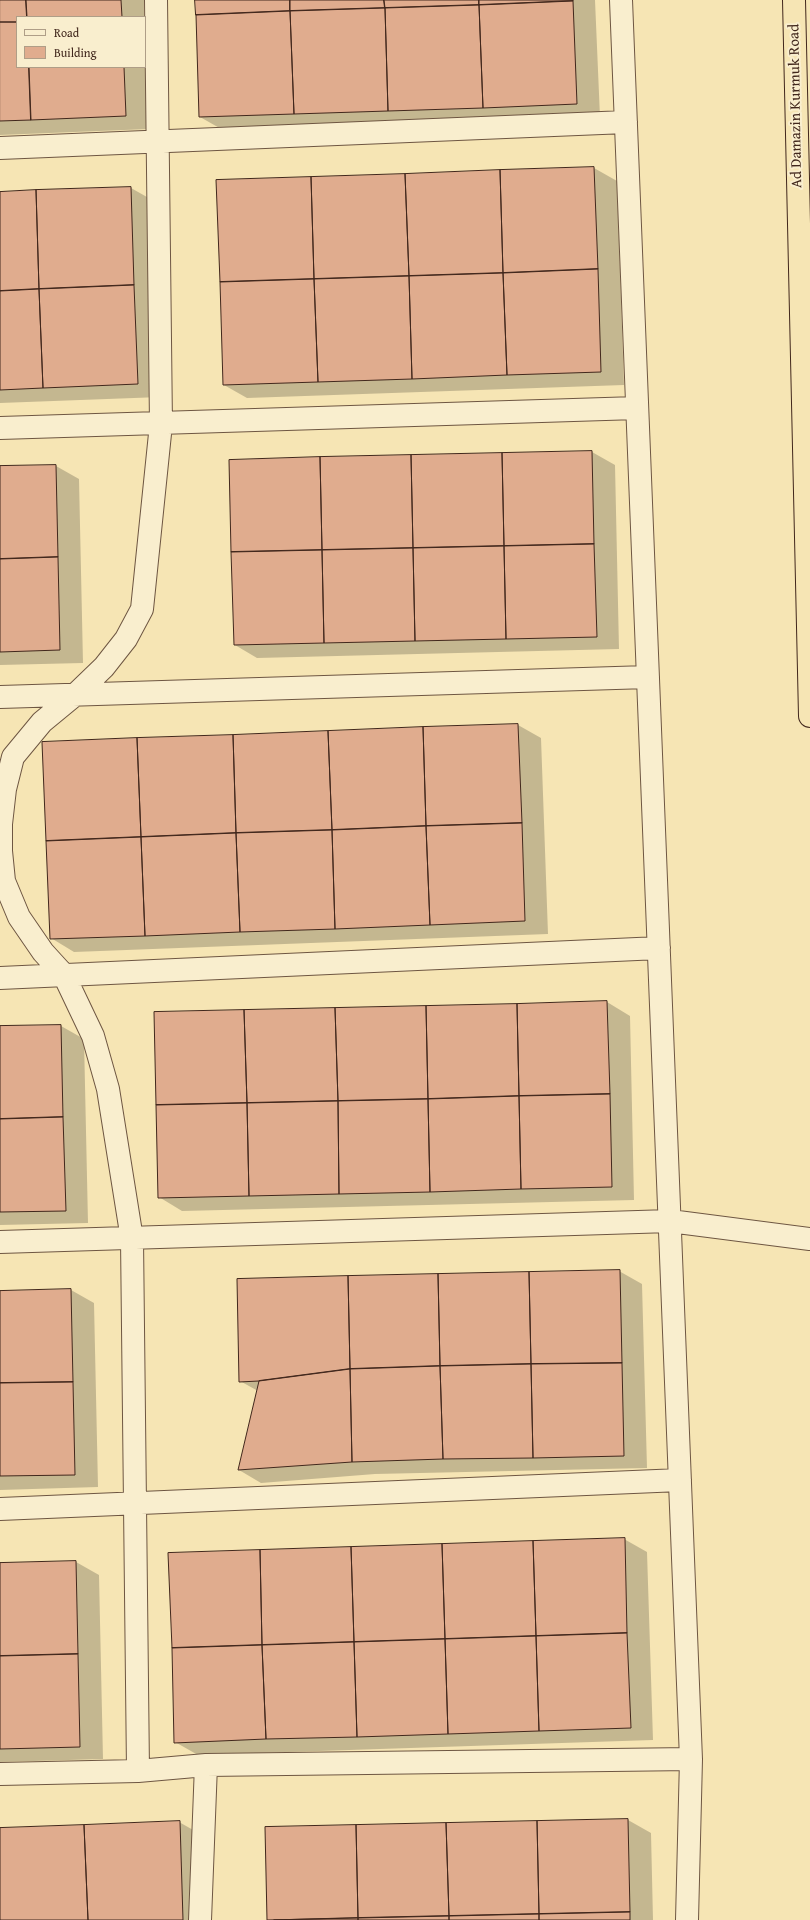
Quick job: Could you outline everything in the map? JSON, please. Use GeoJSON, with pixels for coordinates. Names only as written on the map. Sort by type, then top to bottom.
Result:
{"type":"FeatureCollection","features":[{"type":"Feature","properties":{"kind":"highway","name":"Ad Damazin Kurmuk Road"},"geometry":{"type":"LineString","coordinates":[[794,0],[803,135],[810,716]]}},
{"type":"Feature","properties":{"kind":"street"},"geometry":{"type":"LineString","coordinates":[[138,1771],[132,1239],[108,1089],[93,1036],[64,975],[43,952],[19,917],[4,881],[1,851],[1,824],[5,789],[13,757],[42,722],[76,694],[104,667],[126,639],[142,609],[162,424],[156,0]]}},
{"type":"Feature","properties":{"kind":"street"},"geometry":{"type":"LineString","coordinates":[[621,0],[691,1759],[687,1920]]}},
{"type":"Feature","properties":{"kind":"street"},"geometry":{"type":"LineString","coordinates":[[0,148],[626,122]]}},
{"type":"Feature","properties":{"kind":"street"},"geometry":{"type":"LineString","coordinates":[[0,428],[637,408]]}},
{"type":"Feature","properties":{"kind":"street"},"geometry":{"type":"LineString","coordinates":[[0,697],[648,677]]}},
{"type":"Feature","properties":{"kind":"street"},"geometry":{"type":"LineString","coordinates":[[0,978],[659,948]]}},
{"type":"Feature","properties":{"kind":"street"},"geometry":{"type":"LineString","coordinates":[[0,1242],[670,1221],[810,1239]]}},
{"type":"Feature","properties":{"kind":"street"},"geometry":{"type":"LineString","coordinates":[[0,1509],[680,1480]]}},
{"type":"Feature","properties":{"kind":"street"},"geometry":{"type":"LineString","coordinates":[[0,1774],[138,1771],[206,1764],[691,1759]]}},
{"type":"Feature","properties":{"kind":"street"},"geometry":{"type":"LineString","coordinates":[[200,1920],[206,1764]]}},
{"type":"Feature","properties":{"kind":"building"},"geometry":{"type":"Polygon","coordinates":[[[0,0],[26,0],[27,16],[16,16],[16,22],[0,22],[0,0]]]}},
{"type":"Feature","properties":{"kind":"building"},"geometry":{"type":"Polygon","coordinates":[[[26,0],[121,0],[122,16],[27,16],[26,0]]]}},
{"type":"Feature","properties":{"kind":"building"},"geometry":{"type":"Polygon","coordinates":[[[195,0],[290,0],[290,11],[196,15],[195,0]]]}},
{"type":"Feature","properties":{"kind":"building"},"geometry":{"type":"Polygon","coordinates":[[[290,0],[384,0],[385,8],[290,11],[290,0]]]}},
{"type":"Feature","properties":{"kind":"building"},"geometry":{"type":"Polygon","coordinates":[[[384,0],[479,0],[479,5],[385,8],[384,0]]]}},
{"type":"Feature","properties":{"kind":"building"},"geometry":{"type":"Polygon","coordinates":[[[479,0],[573,0],[573,1],[479,5],[479,0]]]}},
{"type":"Feature","properties":{"kind":"building"},"geometry":{"type":"Polygon","coordinates":[[[573,1],[577,104],[483,108],[479,5],[573,1]]]}},
{"type":"Feature","properties":{"kind":"building"},"geometry":{"type":"Polygon","coordinates":[[[479,5],[483,108],[388,111],[385,8],[479,5]]]}},
{"type":"Feature","properties":{"kind":"building"},"geometry":{"type":"Polygon","coordinates":[[[385,8],[388,111],[294,114],[290,11],[385,8]]]}},
{"type":"Feature","properties":{"kind":"building"},"geometry":{"type":"Polygon","coordinates":[[[290,11],[294,114],[199,117],[196,15],[290,11]]]}},
{"type":"Feature","properties":{"kind":"building"},"geometry":{"type":"Polygon","coordinates":[[[0,22],[16,22],[16,68],[29,68],[31,120],[0,121],[0,22]]]}},
{"type":"Feature","properties":{"kind":"building"},"geometry":{"type":"Polygon","coordinates":[[[29,68],[124,68],[126,116],[31,120],[29,68]]]}},
{"type":"Feature","properties":{"kind":"building"},"geometry":{"type":"Polygon","coordinates":[[[594,167],[598,269],[503,273],[500,170],[594,167]]]}},
{"type":"Feature","properties":{"kind":"building"},"geometry":{"type":"Polygon","coordinates":[[[500,170],[503,273],[409,276],[405,174],[500,170]]]}},
{"type":"Feature","properties":{"kind":"building"},"geometry":{"type":"Polygon","coordinates":[[[405,174],[409,276],[314,279],[311,177],[405,174]]]}},
{"type":"Feature","properties":{"kind":"building"},"geometry":{"type":"Polygon","coordinates":[[[311,177],[314,279],[220,282],[216,180],[311,177]]]}},
{"type":"Feature","properties":{"kind":"building"},"geometry":{"type":"Polygon","coordinates":[[[131,187],[134,285],[39,289],[36,190],[131,187]]]}},
{"type":"Feature","properties":{"kind":"building"},"geometry":{"type":"Polygon","coordinates":[[[36,190],[39,289],[0,291],[0,192],[36,190]]]}},
{"type":"Feature","properties":{"kind":"building"},"geometry":{"type":"Polygon","coordinates":[[[598,269],[601,372],[507,375],[503,273],[598,269]]]}},
{"type":"Feature","properties":{"kind":"building"},"geometry":{"type":"Polygon","coordinates":[[[503,273],[507,375],[412,379],[409,276],[503,273]]]}},
{"type":"Feature","properties":{"kind":"building"},"geometry":{"type":"Polygon","coordinates":[[[409,276],[412,379],[318,382],[314,279],[409,276]]]}},
{"type":"Feature","properties":{"kind":"building"},"geometry":{"type":"Polygon","coordinates":[[[314,279],[318,382],[223,385],[220,282],[314,279]]]}},
{"type":"Feature","properties":{"kind":"building"},"geometry":{"type":"Polygon","coordinates":[[[134,285],[138,384],[43,388],[39,289],[134,285]]]}},
{"type":"Feature","properties":{"kind":"building"},"geometry":{"type":"Polygon","coordinates":[[[39,289],[43,388],[0,390],[0,291],[39,289]]]}},
{"type":"Feature","properties":{"kind":"building"},"geometry":{"type":"Polygon","coordinates":[[[592,451],[594,544],[504,546],[502,453],[592,451]]]}},
{"type":"Feature","properties":{"kind":"building"},"geometry":{"type":"Polygon","coordinates":[[[502,453],[504,546],[413,548],[411,455],[502,453]]]}},
{"type":"Feature","properties":{"kind":"building"},"geometry":{"type":"Polygon","coordinates":[[[411,455],[413,548],[322,550],[320,457],[411,455]]]}},
{"type":"Feature","properties":{"kind":"building"},"geometry":{"type":"Polygon","coordinates":[[[320,457],[322,550],[231,552],[229,460],[320,457]]]}},
{"type":"Feature","properties":{"kind":"building"},"geometry":{"type":"Polygon","coordinates":[[[56,465],[58,557],[0,559],[0,466],[56,465]]]}},
{"type":"Feature","properties":{"kind":"building"},"geometry":{"type":"Polygon","coordinates":[[[594,544],[597,637],[506,639],[504,546],[594,544]]]}},
{"type":"Feature","properties":{"kind":"building"},"geometry":{"type":"Polygon","coordinates":[[[504,546],[506,639],[415,641],[413,548],[504,546]]]}},
{"type":"Feature","properties":{"kind":"building"},"geometry":{"type":"Polygon","coordinates":[[[413,548],[415,641],[324,643],[322,550],[413,548]]]}},
{"type":"Feature","properties":{"kind":"building"},"geometry":{"type":"Polygon","coordinates":[[[322,550],[324,643],[234,645],[231,552],[322,550]]]}},
{"type":"Feature","properties":{"kind":"building"},"geometry":{"type":"Polygon","coordinates":[[[58,557],[60,650],[0,652],[0,559],[58,557]]]}},
{"type":"Feature","properties":{"kind":"building"},"geometry":{"type":"Polygon","coordinates":[[[518,724],[522,823],[426,826],[423,727],[518,724]]]}},
{"type":"Feature","properties":{"kind":"building"},"geometry":{"type":"Polygon","coordinates":[[[423,727],[426,826],[332,830],[328,731],[423,727]]]}},
{"type":"Feature","properties":{"kind":"building"},"geometry":{"type":"Polygon","coordinates":[[[328,731],[332,830],[236,833],[233,735],[328,731]]]}},
{"type":"Feature","properties":{"kind":"building"},"geometry":{"type":"Polygon","coordinates":[[[233,735],[236,833],[141,837],[137,738],[233,735]]]}},
{"type":"Feature","properties":{"kind":"building"},"geometry":{"type":"Polygon","coordinates":[[[137,738],[141,837],[46,841],[42,742],[137,738]]]}},
{"type":"Feature","properties":{"kind":"building"},"geometry":{"type":"Polygon","coordinates":[[[522,823],[525,921],[430,925],[426,826],[522,823]]]}},
{"type":"Feature","properties":{"kind":"building"},"geometry":{"type":"Polygon","coordinates":[[[426,826],[430,925],[335,929],[332,830],[426,826]]]}},
{"type":"Feature","properties":{"kind":"building"},"geometry":{"type":"Polygon","coordinates":[[[332,830],[335,929],[240,932],[236,833],[332,830]]]}},
{"type":"Feature","properties":{"kind":"building"},"geometry":{"type":"Polygon","coordinates":[[[236,833],[240,932],[145,936],[141,837],[236,833]]]}},
{"type":"Feature","properties":{"kind":"building"},"geometry":{"type":"Polygon","coordinates":[[[141,837],[145,936],[50,939],[46,841],[141,837]]]}},
{"type":"Feature","properties":{"kind":"building"},"geometry":{"type":"Polygon","coordinates":[[[607,1001],[610,1094],[519,1096],[517,1004],[607,1001]]]}},
{"type":"Feature","properties":{"kind":"building"},"geometry":{"type":"Polygon","coordinates":[[[517,1004],[519,1096],[428,1099],[426,1006],[517,1004]]]}},
{"type":"Feature","properties":{"kind":"building"},"geometry":{"type":"Polygon","coordinates":[[[426,1006],[428,1099],[338,1101],[335,1008],[426,1006]]]}},
{"type":"Feature","properties":{"kind":"building"},"geometry":{"type":"Polygon","coordinates":[[[335,1008],[338,1101],[247,1103],[244,1010],[335,1008]]]}},
{"type":"Feature","properties":{"kind":"building"},"geometry":{"type":"Polygon","coordinates":[[[244,1010],[247,1103],[156,1105],[154,1012],[244,1010]]]}},
{"type":"Feature","properties":{"kind":"building"},"geometry":{"type":"Polygon","coordinates":[[[61,1025],[63,1117],[0,1119],[0,1026],[61,1025]]]}},
{"type":"Feature","properties":{"kind":"building"},"geometry":{"type":"Polygon","coordinates":[[[610,1094],[612,1187],[521,1189],[519,1096],[610,1094]]]}},
{"type":"Feature","properties":{"kind":"building"},"geometry":{"type":"Polygon","coordinates":[[[519,1096],[521,1189],[430,1192],[428,1099],[519,1096]]]}},
{"type":"Feature","properties":{"kind":"building"},"geometry":{"type":"Polygon","coordinates":[[[428,1099],[430,1192],[339,1194],[338,1101],[428,1099]]]}},
{"type":"Feature","properties":{"kind":"building"},"geometry":{"type":"Polygon","coordinates":[[[338,1101],[339,1194],[249,1196],[247,1103],[338,1101]]]}},
{"type":"Feature","properties":{"kind":"building"},"geometry":{"type":"Polygon","coordinates":[[[247,1103],[249,1196],[158,1198],[156,1105],[247,1103]]]}},
{"type":"Feature","properties":{"kind":"building"},"geometry":{"type":"Polygon","coordinates":[[[63,1117],[66,1211],[0,1212],[0,1119],[63,1117]]]}},
{"type":"Feature","properties":{"kind":"building"},"geometry":{"type":"Polygon","coordinates":[[[620,1270],[622,1363],[531,1364],[529,1272],[620,1270]]]}},
{"type":"Feature","properties":{"kind":"building"},"geometry":{"type":"Polygon","coordinates":[[[529,1272],[531,1364],[440,1366],[438,1274],[529,1272]]]}},
{"type":"Feature","properties":{"kind":"building"},"geometry":{"type":"Polygon","coordinates":[[[438,1274],[440,1366],[350,1369],[348,1276],[438,1274]]]}},
{"type":"Feature","properties":{"kind":"building"},"geometry":{"type":"Polygon","coordinates":[[[348,1276],[350,1369],[259,1381],[239,1382],[237,1279],[348,1276]]]}},
{"type":"Feature","properties":{"kind":"building"},"geometry":{"type":"Polygon","coordinates":[[[71,1289],[73,1382],[0,1383],[0,1291],[71,1289]]]}},
{"type":"Feature","properties":{"kind":"building"},"geometry":{"type":"Polygon","coordinates":[[[622,1363],[624,1456],[533,1458],[531,1364],[622,1363]]]}},
{"type":"Feature","properties":{"kind":"building"},"geometry":{"type":"Polygon","coordinates":[[[531,1364],[533,1458],[443,1459],[440,1366],[531,1364]]]}},
{"type":"Feature","properties":{"kind":"building"},"geometry":{"type":"Polygon","coordinates":[[[440,1366],[443,1459],[352,1462],[350,1369],[440,1366]]]}},
{"type":"Feature","properties":{"kind":"building"},"geometry":{"type":"Polygon","coordinates":[[[350,1369],[352,1462],[238,1470],[259,1381],[350,1369]]]}},
{"type":"Feature","properties":{"kind":"building"},"geometry":{"type":"Polygon","coordinates":[[[73,1382],[75,1475],[0,1476],[0,1383],[73,1382]]]}},
{"type":"Feature","properties":{"kind":"building"},"geometry":{"type":"Polygon","coordinates":[[[625,1538],[627,1633],[536,1636],[533,1541],[625,1538]]]}},
{"type":"Feature","properties":{"kind":"building"},"geometry":{"type":"Polygon","coordinates":[[[533,1541],[536,1636],[445,1639],[442,1544],[533,1541]]]}},
{"type":"Feature","properties":{"kind":"building"},"geometry":{"type":"Polygon","coordinates":[[[442,1544],[445,1639],[354,1642],[351,1547],[442,1544]]]}},
{"type":"Feature","properties":{"kind":"building"},"geometry":{"type":"Polygon","coordinates":[[[351,1547],[354,1642],[262,1645],[260,1550],[351,1547]]]}},
{"type":"Feature","properties":{"kind":"building"},"geometry":{"type":"Polygon","coordinates":[[[260,1550],[262,1645],[172,1648],[168,1553],[260,1550]]]}},
{"type":"Feature","properties":{"kind":"building"},"geometry":{"type":"Polygon","coordinates":[[[76,1561],[78,1654],[0,1656],[0,1563],[76,1561]]]}},
{"type":"Feature","properties":{"kind":"building"},"geometry":{"type":"Polygon","coordinates":[[[627,1633],[631,1728],[539,1731],[536,1636],[627,1633]]]}},
{"type":"Feature","properties":{"kind":"building"},"geometry":{"type":"Polygon","coordinates":[[[536,1636],[539,1731],[448,1734],[445,1639],[536,1636]]]}},
{"type":"Feature","properties":{"kind":"building"},"geometry":{"type":"Polygon","coordinates":[[[445,1639],[448,1734],[357,1737],[354,1642],[445,1639]]]}},
{"type":"Feature","properties":{"kind":"building"},"geometry":{"type":"Polygon","coordinates":[[[354,1642],[357,1737],[266,1739],[262,1645],[354,1642]]]}},
{"type":"Feature","properties":{"kind":"building"},"geometry":{"type":"Polygon","coordinates":[[[262,1645],[266,1739],[174,1743],[172,1648],[262,1645]]]}},
{"type":"Feature","properties":{"kind":"building"},"geometry":{"type":"Polygon","coordinates":[[[78,1654],[80,1747],[0,1749],[0,1656],[78,1654]]]}},
{"type":"Feature","properties":{"kind":"building"},"geometry":{"type":"Polygon","coordinates":[[[628,1819],[630,1912],[539,1914],[537,1821],[628,1819]]]}},
{"type":"Feature","properties":{"kind":"building"},"geometry":{"type":"Polygon","coordinates":[[[180,1821],[183,1920],[88,1920],[84,1825],[180,1821]]]}},
{"type":"Feature","properties":{"kind":"building"},"geometry":{"type":"Polygon","coordinates":[[[537,1821],[539,1914],[449,1916],[446,1823],[537,1821]]]}},
{"type":"Feature","properties":{"kind":"building"},"geometry":{"type":"Polygon","coordinates":[[[446,1823],[449,1916],[358,1918],[356,1825],[446,1823]]]}},
{"type":"Feature","properties":{"kind":"building"},"geometry":{"type":"Polygon","coordinates":[[[84,1825],[88,1920],[0,1920],[0,1828],[84,1825]]]}},
{"type":"Feature","properties":{"kind":"building"},"geometry":{"type":"Polygon","coordinates":[[[356,1825],[358,1918],[267,1920],[265,1827],[356,1825]]]}},
{"type":"Feature","properties":{"kind":"building"},"geometry":{"type":"Polygon","coordinates":[[[630,1912],[630,1920],[539,1920],[539,1914],[630,1912]]]}},
{"type":"Feature","properties":{"kind":"building"},"geometry":{"type":"Polygon","coordinates":[[[539,1914],[539,1920],[449,1920],[449,1916],[539,1914]]]}},
{"type":"Feature","properties":{"kind":"building"},"geometry":{"type":"Polygon","coordinates":[[[449,1916],[449,1920],[358,1920],[358,1918],[449,1916]]]}},
{"type":"Feature","properties":{"kind":"building"},"geometry":{"type":"Polygon","coordinates":[[[358,1918],[358,1920],[274,1920],[358,1918]]]}}]}
